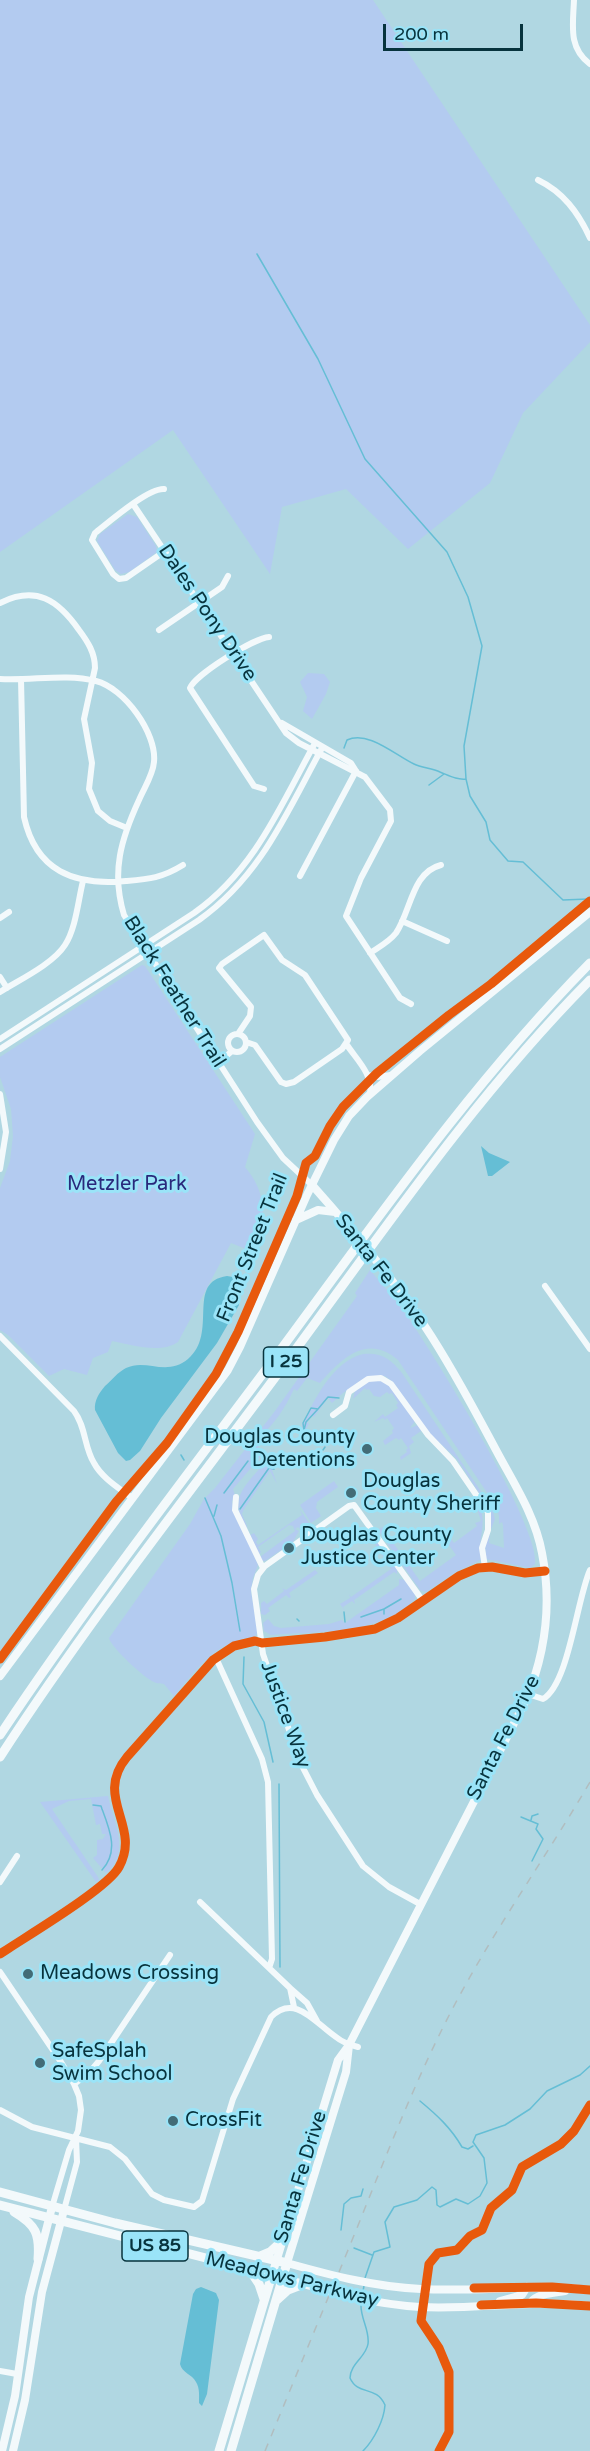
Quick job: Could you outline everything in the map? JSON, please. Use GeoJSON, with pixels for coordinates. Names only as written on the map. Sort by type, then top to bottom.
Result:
{"type":"FeatureCollection","features":[{"type":"Feature","properties":{"kind":"highway","name":"I 25"},"geometry":{"type":"LineString","coordinates":[[0,1735],[73,1631],[440,1134],[519,1038],[590,963]]}},
{"type":"Feature","properties":{"kind":"highway","name":"I 25"},"geometry":{"type":"LineString","coordinates":[[0,1757],[71,1653],[467,1119],[541,1032],[590,980]]}},
{"type":"Feature","properties":{"kind":"highway","name":"Meadows Parkway"},"geometry":{"type":"LineString","coordinates":[[0,2192],[64,2210],[287,2263]]}},
{"type":"Feature","properties":{"kind":"highway"},"geometry":{"type":"LineString","coordinates":[[1,2205],[33,2227],[39,2239],[38,2259]]}},
{"type":"Feature","properties":{"kind":"highway","name":"Meadows Parkway"},"geometry":{"type":"LineString","coordinates":[[1,2205],[272,2276]]}},
{"type":"Feature","properties":{"kind":"highway"},"geometry":{"type":"LineString","coordinates":[[258,2257],[270,2252],[282,2241]]}},
{"type":"Feature","properties":{"kind":"highway","name":"Santa Fe Drive"},"geometry":{"type":"LineString","coordinates":[[231,2451],[287,2263]]}},
{"type":"Feature","properties":{"kind":"highway"},"geometry":{"type":"LineString","coordinates":[[249,2269],[259,2284],[264,2300]]}},
{"type":"Feature","properties":{"kind":"highway","name":"Santa Fe Drive"},"geometry":{"type":"LineString","coordinates":[[219,2451],[272,2276]]}},
{"type":"Feature","properties":{"kind":"highway"},"geometry":{"type":"LineString","coordinates":[[277,2300],[286,2291],[302,2286]]}},
{"type":"Feature","properties":{"kind":"main road"},"geometry":{"type":"LineString","coordinates":[[0,1676],[228,1370],[342,1125],[393,1074],[590,912]]}},
{"type":"Feature","properties":{"kind":"main road","name":"Santa Fe Drive"},"geometry":{"type":"LineString","coordinates":[[287,2263],[354,2046],[420,1904],[528,1694],[539,1667],[546,1635],[547,1599],[545,1570],[536,1529],[522,1495],[435,1342],[384,1271],[313,1186]]}},
{"type":"Feature","properties":{"kind":"main road"},"geometry":{"type":"LineString","coordinates":[[296,1221],[318,1210],[335,1212]]}},
{"type":"Feature","properties":{"kind":"main road","name":"Santa Fe Drive"},"geometry":{"type":"LineString","coordinates":[[272,2276],[335,2067],[340,2056],[354,2046]]}},
{"type":"Feature","properties":{"kind":"main road"},"geometry":{"type":"LineString","coordinates":[[2,2451],[13,2409],[29,2297],[52,2207]]}},
{"type":"Feature","properties":{"kind":"main road"},"geometry":{"type":"LineString","coordinates":[[13,2451],[25,2400],[42,2292],[64,2210]]}},
{"type":"Feature","properties":{"kind":"main road"},"geometry":{"type":"LineString","coordinates":[[293,2244],[297,2259],[306,2268]]}},
{"type":"Feature","properties":{"kind":"main road","name":"Meadows Parkway"},"geometry":{"type":"LineString","coordinates":[[287,2263],[388,2286],[451,2290],[527,2287],[590,2290]]}},
{"type":"Feature","properties":{"kind":"main road","name":"Meadows Parkway"},"geometry":{"type":"LineString","coordinates":[[272,2276],[302,2286],[383,2303],[451,2307],[530,2304],[590,2306]]}},
{"type":"Feature","properties":{"kind":"main road"},"geometry":{"type":"LineString","coordinates":[[491,2305],[522,2295],[527,2291],[527,2287]]}},
{"type":"Feature","properties":{"kind":"main road"},"geometry":{"type":"LineString","coordinates":[[530,2304],[533,2299],[543,2295],[571,2288]]}},
{"type":"Feature","properties":{"kind":"street"},"geometry":{"type":"LineString","coordinates":[[574,0],[574,48],[581,58],[590,64]]}},
{"type":"Feature","properties":{"kind":"street"},"geometry":{"type":"LineString","coordinates":[[538,180],[550,186],[570,204],[589,235]]}},
{"type":"Feature","properties":{"kind":"street"},"geometry":{"type":"LineString","coordinates":[[164,489],[154,490],[134,504],[92,537],[92,542],[118,579],[126,578],[165,551]]}},
{"type":"Feature","properties":{"kind":"street","name":"Dales Pony Drive"},"geometry":{"type":"LineString","coordinates":[[134,504],[288,736],[357,771]]}},
{"type":"Feature","properties":{"kind":"street"},"geometry":{"type":"LineString","coordinates":[[159,630],[222,587],[228,576]]}},
{"type":"Feature","properties":{"kind":"street"},"geometry":{"type":"LineString","coordinates":[[0,603],[15,597],[31,595],[48,599],[63,608],[93,652],[94,680],[84,719],[92,763],[90,796],[104,817],[126,828]]}},
{"type":"Feature","properties":{"kind":"street"},"geometry":{"type":"LineString","coordinates":[[264,789],[254,786],[190,690],[194,681],[257,639],[269,637]]}},
{"type":"Feature","properties":{"kind":"street","name":"Black Feather Trail"},"geometry":{"type":"LineString","coordinates":[[0,679],[76,678],[94,680],[110,686],[129,703],[150,736],[154,748],[152,772],[126,828],[120,850],[118,882],[124,915],[142,947],[278,1151],[313,1186]]}},
{"type":"Feature","properties":{"kind":"street"},"geometry":{"type":"LineString","coordinates":[[21,679],[24,817],[36,848],[61,872],[83,881],[118,882],[158,878],[183,865]]}},
{"type":"Feature","properties":{"kind":"street"},"geometry":{"type":"LineString","coordinates":[[0,1039],[204,906],[237,876],[262,839],[313,747]]}},
{"type":"Feature","properties":{"kind":"street"},"geometry":{"type":"LineString","coordinates":[[0,1049],[209,913],[244,881],[266,849],[320,751]]}},
{"type":"Feature","properties":{"kind":"street"},"geometry":{"type":"LineString","coordinates":[[300,876],[357,771],[374,787],[392,816],[346,912],[347,919],[402,1000],[411,1004]]}},
{"type":"Feature","properties":{"kind":"street"},"geometry":{"type":"LineString","coordinates":[[370,953],[390,940],[402,921],[424,873],[441,865]]}},
{"type":"Feature","properties":{"kind":"street"},"geometry":{"type":"LineString","coordinates":[[0,992],[47,963],[64,947],[71,930],[83,881]]}},
{"type":"Feature","properties":{"kind":"street"},"geometry":{"type":"LineString","coordinates":[[0,918],[9,912]]}},
{"type":"Feature","properties":{"kind":"street"},"geometry":{"type":"LineString","coordinates":[[402,921],[447,941]]}},
{"type":"Feature","properties":{"kind":"street"},"geometry":{"type":"LineString","coordinates":[[246,1042],[243,1050],[237,1052],[232,1050],[228,1041],[232,1036],[238,1034],[250,1016],[250,1007],[219,968],[264,935],[282,960],[301,971],[348,1037],[347,1045],[368,1075],[371,1086],[370,1095]]}},
{"type":"Feature","properties":{"kind":"street"},"geometry":{"type":"LineString","coordinates":[[0,977],[7,988]]}},
{"type":"Feature","properties":{"kind":"street"},"geometry":{"type":"LineString","coordinates":[[238,1034],[246,1042],[255,1045],[281,1082],[286,1084],[294,1082],[347,1045]]}},
{"type":"Feature","properties":{"kind":"street"},"geometry":{"type":"LineString","coordinates":[[218,1063],[232,1050]]}},
{"type":"Feature","properties":{"kind":"street"},"geometry":{"type":"LineString","coordinates":[[368,1075],[377,1077],[393,1074]]}},
{"type":"Feature","properties":{"kind":"street"},"geometry":{"type":"LineString","coordinates":[[0,1094],[6,1145],[0,1168]]}},
{"type":"Feature","properties":{"kind":"street"},"geometry":{"type":"LineString","coordinates":[[545,1286],[590,1349]]}},
{"type":"Feature","properties":{"kind":"street"},"geometry":{"type":"LineString","coordinates":[[0,1336],[74,1411],[82,1425],[94,1464],[109,1480],[132,1498]]}},
{"type":"Feature","properties":{"kind":"street"},"geometry":{"type":"LineString","coordinates":[[333,1415],[344,1407],[349,1392],[365,1381],[375,1377],[386,1380],[394,1387],[428,1435],[453,1461],[485,1510],[488,1521],[482,1548],[484,1567]]}},
{"type":"Feature","properties":{"kind":"street"},"geometry":{"type":"LineString","coordinates":[[236,1497],[235,1510],[263,1568],[349,1506],[354,1505],[423,1601]]}},
{"type":"Feature","properties":{"kind":"street"},"geometry":{"type":"LineString","coordinates":[[0,1954],[115,1873],[123,1858],[125,1843],[124,1830],[114,1796],[114,1782],[118,1770],[216,1658],[228,1649],[255,1641],[262,1643],[367,1631],[393,1621],[465,1572],[484,1567],[525,1573],[545,1570]]}},
{"type":"Feature","properties":{"kind":"street","name":"Justice Way"},"geometry":{"type":"LineString","coordinates":[[263,1568],[258,1575],[254,1590],[262,1643],[267,1667],[293,1745],[317,1795],[367,1870],[388,1887],[420,1904]]}},
{"type":"Feature","properties":{"kind":"street"},"geometry":{"type":"LineString","coordinates":[[528,1694],[542,1699],[552,1690],[570,1646],[582,1588],[590,1570]]}},
{"type":"Feature","properties":{"kind":"street"},"geometry":{"type":"LineString","coordinates":[[216,1658],[261,1759],[268,1782],[272,1959],[269,1968]]}},
{"type":"Feature","properties":{"kind":"street"},"geometry":{"type":"LineString","coordinates":[[0,1882],[17,1857]]}},
{"type":"Feature","properties":{"kind":"street"},"geometry":{"type":"LineString","coordinates":[[200,1902],[307,2003],[317,2022]]}},
{"type":"Feature","properties":{"kind":"street"},"geometry":{"type":"LineString","coordinates":[[74,2084],[89,2073],[99,2061],[170,1955]]}},
{"type":"Feature","properties":{"kind":"street"},"geometry":{"type":"LineString","coordinates":[[0,1972],[74,2084],[81,2107],[76,2138],[77,2162],[64,2210]]}},
{"type":"Feature","properties":{"kind":"street"},"geometry":{"type":"LineString","coordinates":[[290,1988],[294,2007],[339,2040],[354,2046]]}},
{"type":"Feature","properties":{"kind":"street"},"geometry":{"type":"LineString","coordinates":[[0,2110],[32,2127],[101,2144],[119,2153],[147,2190],[155,2196],[191,2207],[198,2206],[204,2197],[233,2099],[267,2023],[280,2010],[294,2007]]}},
{"type":"Feature","properties":{"kind":"street"},"geometry":{"type":"LineString","coordinates":[[52,2207],[69,2150],[76,2138]]}},
{"type":"Feature","properties":{"kind":"street"},"geometry":{"type":"LineString","coordinates":[[0,2371],[17,2374]]}},
{"type":"Feature","properties":{"kind":"green space"},"geometry":{"type":"Polygon","coordinates":[[[0,0],[373,0],[590,325],[590,342],[523,413],[490,483],[408,549],[346,489],[282,507],[270,574],[173,430],[0,552],[0,0]]]}},
{"type":"Feature","properties":{"kind":"green space"},"geometry":{"type":"Polygon","coordinates":[[[128,514],[137,517],[156,546],[157,552],[129,572],[121,574],[115,570],[97,541],[100,534],[128,514]]]}},
{"type":"Feature","properties":{"kind":"green space"},"geometry":{"type":"Polygon","coordinates":[[[308,673],[324,674],[330,682],[312,719],[303,711],[307,697],[300,682],[308,673]]]}},
{"type":"Feature","properties":{"kind":"green space","name":"Metzler Park"},"geometry":{"type":"Polygon","coordinates":[[[142,965],[145,966],[255,1134],[245,1167],[260,1193],[263,1212],[260,1232],[256,1242],[250,1240],[246,1249],[231,1243],[178,1342],[171,1346],[155,1348],[112,1341],[108,1352],[93,1358],[87,1375],[64,1369],[49,1376],[8,1335],[0,1330],[0,1188],[10,1161],[13,1136],[11,1109],[0,1077],[0,1057],[142,965]]]}},
{"type":"Feature","properties":{"kind":"green space"},"geometry":{"type":"Polygon","coordinates":[[[370,1270],[420,1336],[483,1440],[521,1515],[532,1545],[535,1564],[530,1568],[486,1559],[485,1544],[490,1534],[489,1543],[504,1548],[503,1525],[502,1522],[499,1524],[496,1506],[398,1360],[387,1352],[376,1349],[355,1352],[337,1365],[320,1383],[307,1378],[297,1391],[294,1389],[279,1415],[259,1437],[261,1441],[258,1447],[263,1454],[233,1489],[235,1495],[232,1502],[258,1565],[251,1591],[258,1633],[254,1637],[229,1644],[218,1650],[200,1666],[174,1696],[164,1684],[155,1683],[136,1669],[121,1655],[109,1638],[190,1524],[204,1499],[275,1411],[357,1296],[355,1293],[370,1270]]]}},
{"type":"Feature","properties":{"kind":"green space"},"geometry":{"type":"Polygon","coordinates":[[[363,1354],[385,1357],[402,1373],[492,1508],[495,1519],[491,1529],[490,1510],[457,1459],[429,1433],[393,1382],[385,1376],[368,1377],[332,1403],[328,1398],[314,1417],[312,1415],[307,1422],[309,1424],[304,1432],[302,1425],[326,1383],[342,1365],[363,1354]]]}},
{"type":"Feature","properties":{"kind":"green space"},"geometry":{"type":"Polygon","coordinates":[[[379,1380],[388,1384],[415,1421],[410,1428],[418,1425],[421,1431],[411,1438],[414,1442],[409,1446],[411,1453],[401,1460],[400,1457],[407,1452],[408,1448],[401,1438],[399,1440],[396,1438],[385,1445],[383,1441],[393,1433],[394,1428],[387,1418],[374,1422],[383,1414],[385,1417],[398,1408],[396,1405],[398,1403],[392,1393],[387,1392],[380,1397],[374,1396],[369,1389],[365,1388],[353,1399],[355,1391],[369,1381],[379,1380]]]}},
{"type":"Feature","properties":{"kind":"green space"},"geometry":{"type":"Polygon","coordinates":[[[267,1463],[271,1464],[274,1469],[272,1470],[277,1484],[270,1471],[242,1514],[247,1532],[240,1516],[238,1503],[247,1484],[267,1463]]]}},
{"type":"Feature","properties":{"kind":"green space"},"geometry":{"type":"Polygon","coordinates":[[[334,1481],[338,1487],[317,1502],[316,1508],[321,1516],[311,1523],[300,1505],[334,1481]]]}},
{"type":"Feature","properties":{"kind":"green space"},"geometry":{"type":"Polygon","coordinates":[[[479,1506],[483,1519],[481,1560],[456,1572],[426,1592],[420,1590],[378,1530],[382,1527],[420,1581],[456,1555],[432,1521],[448,1541],[451,1539],[454,1543],[477,1526],[475,1523],[481,1521],[477,1508],[473,1509],[479,1506]]]}},
{"type":"Feature","properties":{"kind":"green space"},"geometry":{"type":"Polygon","coordinates":[[[300,1510],[310,1524],[301,1530],[298,1527],[295,1529],[299,1531],[293,1542],[262,1561],[260,1557],[295,1531],[293,1526],[289,1525],[258,1547],[261,1552],[259,1554],[250,1535],[254,1533],[258,1539],[256,1542],[258,1545],[302,1515],[300,1510]]]}},
{"type":"Feature","properties":{"kind":"green space"},"geometry":{"type":"Polygon","coordinates":[[[378,1543],[397,1568],[397,1574],[394,1572],[354,1600],[355,1604],[352,1601],[343,1607],[345,1611],[340,1604],[350,1598],[349,1594],[351,1597],[391,1569],[375,1544],[378,1543]]]}},
{"type":"Feature","properties":{"kind":"green space"},"geometry":{"type":"Polygon","coordinates":[[[315,1570],[318,1573],[289,1593],[291,1597],[286,1595],[268,1608],[270,1611],[265,1615],[261,1614],[261,1603],[264,1601],[267,1604],[284,1591],[282,1588],[286,1590],[315,1570]]]}},
{"type":"Feature","properties":{"kind":"green space"},"geometry":{"type":"Polygon","coordinates":[[[399,1579],[405,1580],[415,1594],[415,1599],[401,1611],[384,1620],[366,1626],[328,1632],[271,1635],[264,1631],[263,1623],[268,1619],[274,1626],[281,1628],[329,1624],[342,1620],[345,1623],[399,1585],[399,1579]]]}},
{"type":"Feature","properties":{"kind":"green space"},"geometry":{"type":"Polygon","coordinates":[[[108,1796],[119,1836],[119,1846],[114,1865],[106,1873],[93,1858],[97,1855],[97,1840],[103,1839],[106,1834],[102,1834],[100,1824],[96,1825],[91,1799],[69,1801],[52,1809],[98,1877],[99,1880],[96,1882],[40,1802],[108,1796]]]}},
{"type":"Feature","properties":{"kind":"shaded area"},"geometry":{"type":"Polygon","coordinates":[[[481,1146],[489,1153],[510,1162],[492,1176],[488,1176],[481,1146]]]}},
{"type":"Feature","properties":{"kind":"shaded area"},"geometry":{"type":"Polygon","coordinates":[[[227,1276],[233,1277],[240,1288],[239,1305],[217,1343],[161,1418],[140,1451],[126,1461],[118,1453],[95,1410],[99,1394],[126,1368],[134,1365],[172,1367],[188,1359],[197,1348],[201,1336],[204,1298],[208,1288],[215,1280],[227,1276]]]}},
{"type":"Feature","properties":{"kind":"shaded area"},"geometry":{"type":"Polygon","coordinates":[[[201,2287],[216,2293],[219,2300],[207,2394],[202,2406],[199,2403],[197,2384],[180,2364],[193,2294],[201,2287]]]}},
{"type":"Feature","properties":{"kind":"waterway"},"geometry":{"type":"LineString","coordinates":[[257,254],[318,359],[365,459],[447,552],[468,597],[482,646],[464,746],[466,779]]}},
{"type":"Feature","properties":{"kind":"waterway"},"geometry":{"type":"LineString","coordinates":[[344,748],[347,740],[364,738],[417,765],[466,779],[470,796],[486,822],[490,840],[508,861],[523,862],[563,900],[588,899]]}},
{"type":"Feature","properties":{"kind":"waterway"},"geometry":{"type":"LineString","coordinates":[[429,785],[444,774]]}},
{"type":"Feature","properties":{"kind":"waterway"},"geometry":{"type":"LineString","coordinates":[[304,1431],[303,1423],[311,1408],[318,1409],[328,1397],[339,1398]]}},
{"type":"Feature","properties":{"kind":"waterway"},"geometry":{"type":"LineString","coordinates":[[304,1430],[306,1422],[318,1409]]}},
{"type":"Feature","properties":{"kind":"waterway"},"geometry":{"type":"LineString","coordinates":[[181,1455],[184,1460]]}},
{"type":"Feature","properties":{"kind":"waterway"},"geometry":{"type":"LineString","coordinates":[[224,1493],[248,1461]]}},
{"type":"Feature","properties":{"kind":"waterway"},"geometry":{"type":"LineString","coordinates":[[240,1509],[269,1468],[274,1469]]}},
{"type":"Feature","properties":{"kind":"waterway"},"geometry":{"type":"LineString","coordinates":[[205,1498],[221,1536],[240,1631]]}},
{"type":"Feature","properties":{"kind":"waterway"},"geometry":{"type":"LineString","coordinates":[[214,1516],[217,1505]]}},
{"type":"Feature","properties":{"kind":"waterway"},"geometry":{"type":"LineString","coordinates":[[384,1614],[384,1609],[401,1599]]}},
{"type":"Feature","properties":{"kind":"waterway"},"geometry":{"type":"LineString","coordinates":[[361,1617],[384,1609]]}},
{"type":"Feature","properties":{"kind":"waterway"},"geometry":{"type":"LineString","coordinates":[[344,1612],[345,1622]]}},
{"type":"Feature","properties":{"kind":"waterway"},"geometry":{"type":"LineString","coordinates":[[244,1657],[243,1684],[264,1722],[273,1762]]}},
{"type":"Feature","properties":{"kind":"waterway"},"geometry":{"type":"LineString","coordinates":[[279,1784],[280,1967]]}},
{"type":"Feature","properties":{"kind":"waterway"},"geometry":{"type":"LineString","coordinates":[[93,1805],[101,1806],[108,1825],[112,1848],[102,1870]]}},
{"type":"Feature","properties":{"kind":"waterway"},"geometry":{"type":"LineString","coordinates":[[531,1820],[532,1816],[538,1814]]}},
{"type":"Feature","properties":{"kind":"waterway"},"geometry":{"type":"LineString","coordinates":[[521,1817],[538,1824],[536,1829],[543,1839],[532,1861]]}},
{"type":"Feature","properties":{"kind":"waterway"},"geometry":{"type":"LineString","coordinates":[[365,2278],[374,2252],[390,2247],[385,2222],[394,2207],[417,2200],[432,2187],[436,2190],[437,2205],[440,2207],[456,2199],[468,2204],[480,2196],[487,2183],[484,2158],[473,2142],[476,2135],[505,2125],[530,2109],[547,2091],[580,2075],[590,2066]]}},
{"type":"Feature","properties":{"kind":"waterway"},"geometry":{"type":"LineString","coordinates":[[420,2101],[443,2122],[462,2147],[468,2149],[473,2146]]}},
{"type":"Feature","properties":{"kind":"waterway"},"geometry":{"type":"LineString","coordinates":[[341,2230],[344,2204],[351,2198],[361,2196],[363,2189]]}},
{"type":"Feature","properties":{"kind":"waterway"},"geometry":{"type":"LineString","coordinates":[[354,2248],[372,2255]]}},
{"type":"Feature","properties":{"kind":"waterway"},"geometry":{"type":"LineString","coordinates":[[362,2296],[364,2286]]}},
{"type":"Feature","properties":{"kind":"waterway"},"geometry":{"type":"LineString","coordinates":[[361,2304],[368,2344],[350,2378],[353,2384],[377,2395],[385,2405],[378,2430],[363,2451]]}},
{"type":"Feature","properties":{"kind":"railway"},"geometry":{"type":"LineString","coordinates":[[339,2272],[408,2103],[455,2004],[487,1947],[590,1782]]}},
{"type":"Feature","properties":{"kind":"railway"},"geometry":{"type":"LineString","coordinates":[[265,2451],[335,2281]]}},
{"type":"Feature","properties":{"kind":"cycle path","name":"Front Street Trail"},"geometry":{"type":"LineString","coordinates":[[0,1659],[116,1502],[167,1443],[216,1374],[238,1332],[297,1196],[306,1163],[315,1156],[330,1126],[343,1107],[377,1073],[491,984],[590,901]]}},
{"type":"Feature","properties":{"kind":"cycle path"},"geometry":{"type":"LineString","coordinates":[[0,1954],[83,1900],[119,1867],[125,1852],[125,1838],[116,1799],[115,1786],[118,1772],[127,1757],[213,1660],[234,1646],[255,1641],[262,1643],[325,1637],[375,1629],[398,1618],[459,1576],[478,1568],[492,1567],[525,1573],[545,1571]]}},
{"type":"Feature","properties":{"kind":"cycle path"},"geometry":{"type":"LineString","coordinates":[[439,2451],[449,2432],[449,2372],[439,2348],[421,2321],[429,2264],[438,2253],[457,2250],[470,2236],[482,2230],[491,2208],[512,2190],[522,2167],[561,2144],[574,2131],[590,2105]]}},
{"type":"Feature","properties":{"kind":"cycle path"},"geometry":{"type":"LineString","coordinates":[[474,2288],[552,2287],[590,2290]]}},
{"type":"Feature","properties":{"kind":"cycle path"},"geometry":{"type":"LineString","coordinates":[[481,2305],[536,2303],[590,2306]]}},
{"type":"Feature","properties":{"kind":"place","name":"Douglas County Detentions"},"geometry":{"type":"Point","coordinates":[367,1449]}},
{"type":"Feature","properties":{"kind":"place","name":"Douglas County Sheriff"},"geometry":{"type":"Point","coordinates":[351,1493]}},
{"type":"Feature","properties":{"kind":"place","name":"Douglas County Justice Center"},"geometry":{"type":"Point","coordinates":[289,1548]}},
{"type":"Feature","properties":{"kind":"place","name":"Meadows Crossing"},"geometry":{"type":"Point","coordinates":[28,1974]}},
{"type":"Feature","properties":{"kind":"place","name":"SafeSplah Swim School"},"geometry":{"type":"Point","coordinates":[40,2063]}},
{"type":"Feature","properties":{"kind":"place","name":"CrossFit"},"geometry":{"type":"Point","coordinates":[173,2121]}}]}
